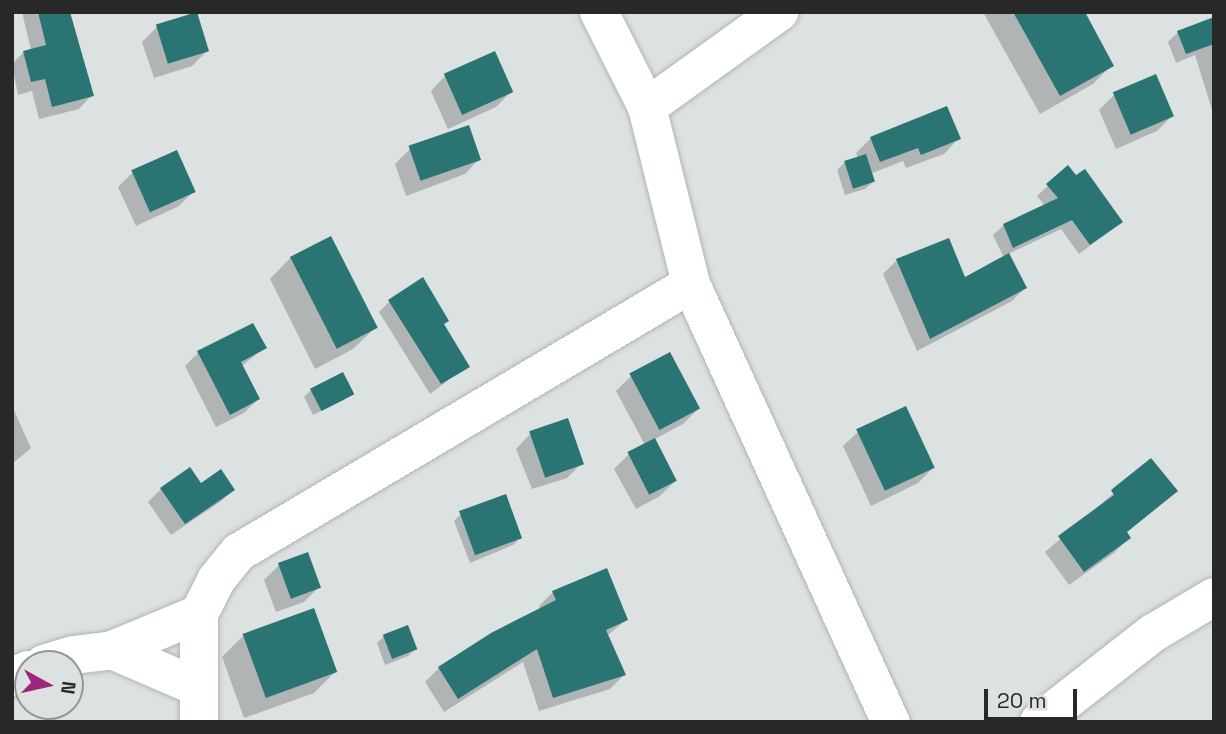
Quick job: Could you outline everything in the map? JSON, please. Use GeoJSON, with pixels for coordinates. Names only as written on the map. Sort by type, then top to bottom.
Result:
{"type":"FeatureCollection","features":[{"type":"Feature","properties":{"kind":"street"},"geometry":{"type":"LineString","coordinates":[[599,12],[647,107],[691,284],[891,722]]}},
{"type":"Feature","properties":{"kind":"street"},"geometry":{"type":"LineString","coordinates":[[647,107],[779,12]]}},
{"type":"Feature","properties":{"kind":"street"},"geometry":{"type":"LineString","coordinates":[[198,705],[199,614],[216,580],[239,552],[691,284]]}},
{"type":"Feature","properties":{"kind":"street"},"geometry":{"type":"LineString","coordinates":[[1039,722],[1153,633],[1214,597]]}},
{"type":"Feature","properties":{"kind":"street"},"geometry":{"type":"LineString","coordinates":[[84,654],[112,650],[199,614]]}},
{"type":"Feature","properties":{"kind":"street"},"geometry":{"type":"LineString","coordinates":[[112,650],[198,705]]}},
{"type":"Feature","properties":{"kind":"building"},"geometry":{"type":"Polygon","coordinates":[[[38,12],[70,12],[94,96],[52,107],[45,79],[31,82],[23,51],[46,45],[38,12]]]}},
{"type":"Feature","properties":{"kind":"building"},"geometry":{"type":"Polygon","coordinates":[[[197,12],[209,51],[168,64],[156,25],[197,12]]]}},
{"type":"Feature","properties":{"kind":"building"},"geometry":{"type":"Polygon","coordinates":[[[1013,12],[1085,12],[1114,66],[1060,96],[1013,12]]]}},
{"type":"Feature","properties":{"kind":"building"},"geometry":{"type":"Polygon","coordinates":[[[1214,17],[1214,44],[1186,54],[1177,31],[1214,17]]]}},
{"type":"Feature","properties":{"kind":"building"},"geometry":{"type":"Polygon","coordinates":[[[495,51],[513,92],[462,115],[444,74],[495,51]]]}},
{"type":"Feature","properties":{"kind":"building"},"geometry":{"type":"Polygon","coordinates":[[[1156,74],[1174,116],[1131,135],[1113,92],[1156,74]]]}},
{"type":"Feature","properties":{"kind":"building"},"geometry":{"type":"Polygon","coordinates":[[[947,106],[961,139],[921,155],[918,148],[880,162],[870,137],[947,106]]]}},
{"type":"Feature","properties":{"kind":"building"},"geometry":{"type":"Polygon","coordinates":[[[469,125],[481,160],[421,181],[408,146],[469,125]]]}},
{"type":"Feature","properties":{"kind":"building"},"geometry":{"type":"Polygon","coordinates":[[[177,150],[196,192],[150,212],[131,170],[177,150]]]}},
{"type":"Feature","properties":{"kind":"building"},"geometry":{"type":"Polygon","coordinates":[[[866,154],[875,182],[853,189],[844,161],[866,154]]]}},
{"type":"Feature","properties":{"kind":"building"},"geometry":{"type":"Polygon","coordinates":[[[1068,165],[1076,175],[1085,169],[1123,222],[1090,245],[1072,220],[1013,248],[1003,224],[1058,198],[1046,184],[1068,165]]]}},
{"type":"Feature","properties":{"kind":"building"},"geometry":{"type":"Polygon","coordinates":[[[331,236],[378,328],[337,349],[290,257],[331,236]]]}},
{"type":"Feature","properties":{"kind":"building"},"geometry":{"type":"Polygon","coordinates":[[[949,238],[965,277],[1009,253],[1027,288],[930,339],[896,259],[949,238]]]}},
{"type":"Feature","properties":{"kind":"building"},"geometry":{"type":"Polygon","coordinates":[[[423,277],[449,321],[444,324],[470,367],[441,384],[388,300],[423,277]]]}},
{"type":"Feature","properties":{"kind":"building"},"geometry":{"type":"Polygon","coordinates":[[[253,323],[267,348],[241,362],[260,399],[230,415],[197,351],[253,323]]]}},
{"type":"Feature","properties":{"kind":"building"},"geometry":{"type":"Polygon","coordinates":[[[670,352],[700,409],[659,430],[629,374],[670,352]]]}},
{"type":"Feature","properties":{"kind":"building"},"geometry":{"type":"Polygon","coordinates":[[[343,372],[354,394],[321,411],[310,389],[343,372]]]}},
{"type":"Feature","properties":{"kind":"building"},"geometry":{"type":"Polygon","coordinates":[[[906,406],[935,468],[885,491],[856,429],[906,406]]]}},
{"type":"Feature","properties":{"kind":"building"},"geometry":{"type":"Polygon","coordinates":[[[568,418],[584,464],[545,478],[529,431],[568,418]]]}},
{"type":"Feature","properties":{"kind":"building"},"geometry":{"type":"Polygon","coordinates":[[[655,438],[677,481],[649,495],[627,452],[655,438]]]}},
{"type":"Feature","properties":{"kind":"building"},"geometry":{"type":"Polygon","coordinates":[[[1151,458],[1178,491],[1127,532],[1131,538],[1084,572],[1058,536],[1114,495],[1111,490],[1151,458]]]}},
{"type":"Feature","properties":{"kind":"building"},"geometry":{"type":"Polygon","coordinates":[[[190,467],[201,483],[221,469],[235,490],[185,524],[160,488],[190,467]]]}},
{"type":"Feature","properties":{"kind":"building"},"geometry":{"type":"Polygon","coordinates":[[[506,494],[522,538],[475,555],[459,511],[506,494]]]}},
{"type":"Feature","properties":{"kind":"building"},"geometry":{"type":"Polygon","coordinates":[[[308,552],[321,588],[291,599],[278,563],[308,552]]]}},
{"type":"Feature","properties":{"kind":"building"},"geometry":{"type":"Polygon","coordinates":[[[607,568],[628,620],[606,630],[626,675],[553,698],[537,649],[458,699],[438,667],[491,633],[556,600],[552,591],[607,568]]]}},
{"type":"Feature","properties":{"kind":"building"},"geometry":{"type":"Polygon","coordinates":[[[314,608],[337,672],[266,698],[243,634],[314,608]]]}},
{"type":"Feature","properties":{"kind":"building"},"geometry":{"type":"Polygon","coordinates":[[[408,625],[417,649],[392,659],[383,635],[408,625]]]}}]}
